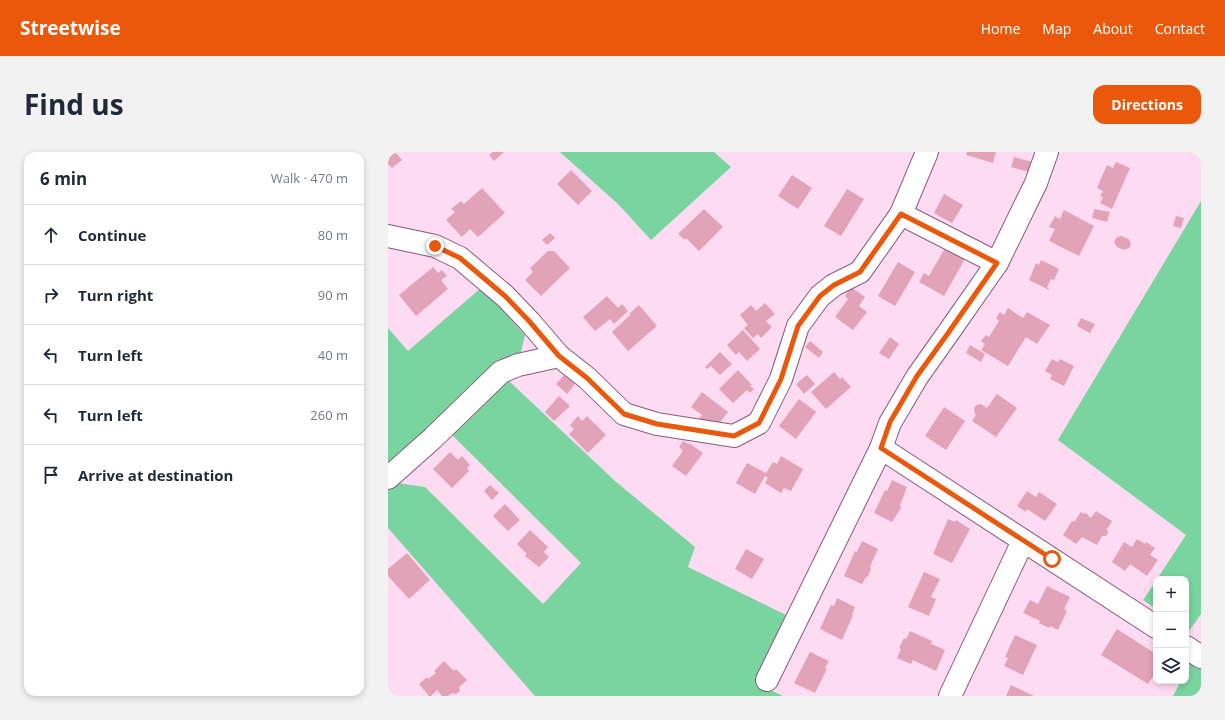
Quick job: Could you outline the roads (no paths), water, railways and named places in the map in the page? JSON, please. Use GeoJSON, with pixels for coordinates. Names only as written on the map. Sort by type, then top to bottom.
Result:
{"type":"FeatureCollection","features":[{"type":"Feature","properties":{"kind":"street"},"geometry":{"type":"LineString","coordinates":[[388,236],[435,246],[460,258],[505,296],[559,356],[587,378],[624,414],[657,424],[734,436],[759,423],[781,379],[798,326],[820,296],[834,285],[860,272],[901,214],[927,152]]}},
{"type":"Feature","properties":{"kind":"street"},"geometry":{"type":"LineString","coordinates":[[767,680],[881,448],[890,422],[917,376],[997,263],[1036,183],[1047,152]]}},
{"type":"Feature","properties":{"kind":"street"},"geometry":{"type":"LineString","coordinates":[[901,214],[997,263]]}},
{"type":"Feature","properties":{"kind":"street"},"geometry":{"type":"LineString","coordinates":[[388,478],[433,438],[501,372],[518,365],[559,356]]}},
{"type":"Feature","properties":{"kind":"street"},"geometry":{"type":"LineString","coordinates":[[881,448],[1153,625]]}},
{"type":"Feature","properties":{"kind":"street"},"geometry":{"type":"LineString","coordinates":[[950,696],[1023,541]]}},
{"type":"Feature","properties":{"kind":"street"},"geometry":{"type":"LineString","coordinates":[[1188,648],[1201,657]]}}]}
